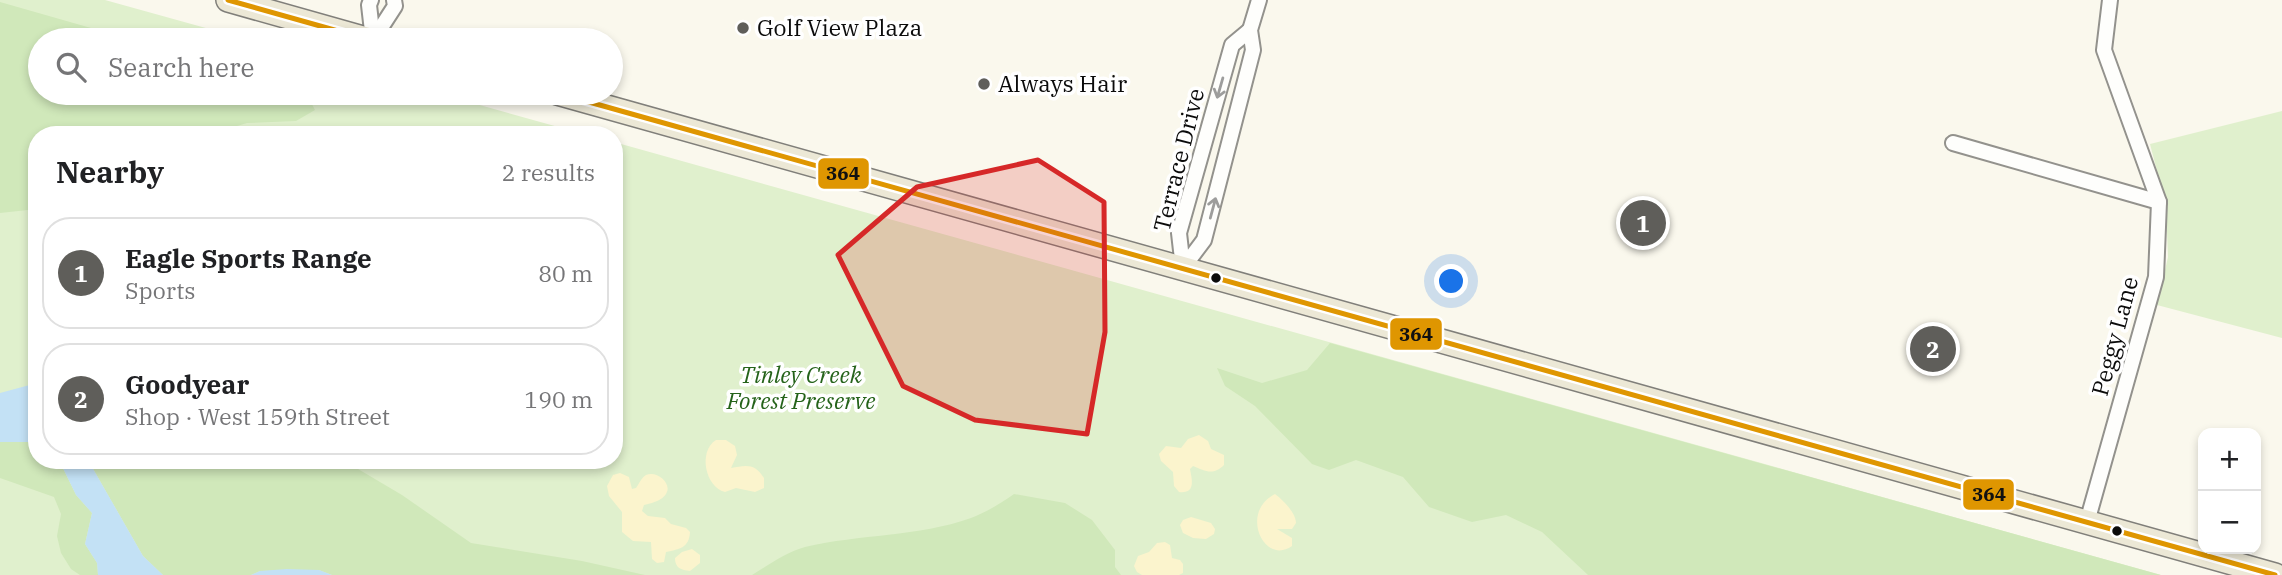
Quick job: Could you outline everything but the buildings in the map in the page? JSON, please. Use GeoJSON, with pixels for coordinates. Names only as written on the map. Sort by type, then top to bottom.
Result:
{"type":"FeatureCollection","features":[{"type":"Feature","properties":{"kind":"main road"},"geometry":{"type":"LineString","coordinates":[[228,0],[329,28]]}},
{"type":"Feature","properties":{"kind":"main road"},"geometry":{"type":"LineString","coordinates":[[600,105],[2274,575]]}},
{"type":"Feature","properties":{"kind":"street"},"geometry":{"type":"LineString","coordinates":[[371,0],[371,28]]}},
{"type":"Feature","properties":{"kind":"street"},"geometry":{"type":"LineString","coordinates":[[380,28],[395,6],[394,0]]}},
{"type":"Feature","properties":{"kind":"street","name":"Terrace Drive"},"geometry":{"type":"LineString","coordinates":[[1183,268],[1204,240],[1214,205],[1253,50],[1250,30],[1259,0]]}},
{"type":"Feature","properties":{"kind":"street","name":"Peggy Lane"},"geometry":{"type":"LineString","coordinates":[[2087,522],[2156,277],[2159,202],[2104,50],[2110,0]]}},
{"type":"Feature","properties":{"kind":"street","name":"Terrace Drive"},"geometry":{"type":"LineString","coordinates":[[1183,268],[1179,233],[1232,45],[1250,30]]}},
{"type":"Feature","properties":{"kind":"street"},"geometry":{"type":"LineString","coordinates":[[1952,143],[2159,202]]}},
{"type":"Feature","properties":{"kind":"highlighted area"},"geometry":{"type":"Polygon","coordinates":[[[1038,160],[1104,202],[1105,332],[1087,434],[975,420],[903,386],[838,255],[917,187],[1038,160]]]}},
{"type":"Feature","properties":{"kind":"green space","name":"Tinley Creek Forest Preserve"},"geometry":{"type":"Polygon","coordinates":[[[0,0],[105,0],[206,28],[28,28],[28,105],[480,105],[555,126],[28,126],[28,469],[623,469],[623,145],[2161,575],[0,575],[0,0]]]}},
{"type":"Feature","properties":{"kind":"green space"},"geometry":{"type":"Polygon","coordinates":[[[0,2],[91,28],[28,28],[28,105],[312,105],[315,110],[296,121],[247,123],[237,126],[28,126],[28,210],[0,213],[0,2]]]}},
{"type":"Feature","properties":{"kind":"green space"},"geometry":{"type":"Polygon","coordinates":[[[2282,111],[2282,338],[2157,305],[2168,257],[2166,206],[2150,144],[2282,111]]]}},
{"type":"Feature","properties":{"kind":"green space"},"geometry":{"type":"Polygon","coordinates":[[[1330,343],[2161,575],[1588,575],[1542,532],[1506,515],[1472,522],[1429,507],[1403,477],[1356,460],[1329,470],[1312,464],[1255,406],[1225,386],[1217,368],[1262,383],[1307,370],[1330,343]]]}},
{"type":"Feature","properties":{"kind":"green space"},"geometry":{"type":"Polygon","coordinates":[[[0,442],[28,442],[28,469],[63,469],[76,495],[92,513],[85,544],[97,563],[98,575],[80,575],[71,569],[61,553],[57,536],[61,514],[54,497],[0,478],[0,442]]]}},
{"type":"Feature","properties":{"kind":"green space"},"geometry":{"type":"Polygon","coordinates":[[[93,469],[358,469],[402,495],[471,543],[582,561],[645,575],[332,575],[319,570],[260,571],[251,575],[163,575],[143,556],[93,469]]]}},
{"type":"Feature","properties":{"kind":"green space"},"geometry":{"type":"Polygon","coordinates":[[[1014,494],[1065,503],[1092,520],[1115,550],[1115,567],[1121,575],[752,575],[785,555],[805,547],[951,524],[983,513],[1014,494]]]}},
{"type":"Feature","properties":{"kind":"sand"},"geometry":{"type":"Polygon","coordinates":[[[1199,435],[1208,441],[1211,449],[1224,455],[1224,465],[1213,471],[1193,466],[1190,469],[1190,489],[1179,492],[1174,486],[1173,472],[1161,461],[1159,454],[1166,446],[1181,448],[1188,439],[1199,435]]]}},
{"type":"Feature","properties":{"kind":"sand"},"geometry":{"type":"Polygon","coordinates":[[[716,440],[726,440],[735,446],[737,455],[731,468],[754,467],[764,478],[764,488],[755,492],[736,488],[725,492],[718,489],[706,468],[707,452],[716,440]]]}},
{"type":"Feature","properties":{"kind":"sand"},"geometry":{"type":"Polygon","coordinates":[[[620,473],[629,477],[632,489],[636,488],[644,476],[652,474],[667,484],[665,496],[644,505],[642,511],[648,516],[665,518],[671,524],[686,528],[690,532],[686,545],[666,552],[664,562],[657,563],[652,559],[651,542],[633,541],[622,532],[622,512],[609,496],[607,486],[613,475],[620,473]]]}},
{"type":"Feature","properties":{"kind":"sand"},"geometry":{"type":"Polygon","coordinates":[[[1275,494],[1291,511],[1296,523],[1292,529],[1277,529],[1292,538],[1292,546],[1282,550],[1272,549],[1265,543],[1257,524],[1264,502],[1275,494]]]}},
{"type":"Feature","properties":{"kind":"sand"},"geometry":{"type":"Polygon","coordinates":[[[1191,517],[1211,523],[1215,529],[1214,534],[1206,539],[1193,538],[1183,533],[1180,525],[1183,520],[1191,517]]]}},
{"type":"Feature","properties":{"kind":"sand"},"geometry":{"type":"Polygon","coordinates":[[[1165,542],[1170,545],[1172,558],[1183,564],[1183,573],[1142,575],[1137,572],[1134,566],[1138,556],[1149,552],[1157,543],[1165,542]]]}},
{"type":"Feature","properties":{"kind":"sand"},"geometry":{"type":"Polygon","coordinates":[[[692,549],[700,555],[700,563],[690,571],[679,568],[675,558],[692,549]]]}},
{"type":"Feature","properties":{"kind":"water"},"geometry":{"type":"Polygon","coordinates":[[[28,385],[28,442],[0,442],[0,393],[28,385]]]}},
{"type":"Feature","properties":{"kind":"water"},"geometry":{"type":"Polygon","coordinates":[[[63,469],[93,469],[143,556],[163,575],[98,575],[97,563],[85,544],[92,513],[76,495],[63,469]]]}},
{"type":"Feature","properties":{"kind":"water"},"geometry":{"type":"Polygon","coordinates":[[[319,570],[332,575],[251,575],[260,571],[319,570]]]}},
{"type":"Feature","properties":{"kind":"transit line","name":"364"},"geometry":{"type":"LineString","coordinates":[[228,0],[327,28]]}},
{"type":"Feature","properties":{"kind":"transit line","name":"364"},"geometry":{"type":"LineString","coordinates":[[600,105],[2275,575]]}},
{"type":"Feature","properties":{"kind":"place","name":"Golf View Plaza"},"geometry":{"type":"Point","coordinates":[743,28]}},
{"type":"Feature","properties":{"kind":"place","name":"Always Hair"},"geometry":{"type":"Point","coordinates":[984,84]}},
{"type":"Feature","properties":{"kind":"place","name":"Eagle Sports Range"},"geometry":{"type":"Point","coordinates":[1643,223]}},
{"type":"Feature","properties":{"kind":"place","name":"Goodyear"},"geometry":{"type":"Point","coordinates":[1933,349]}}]}
